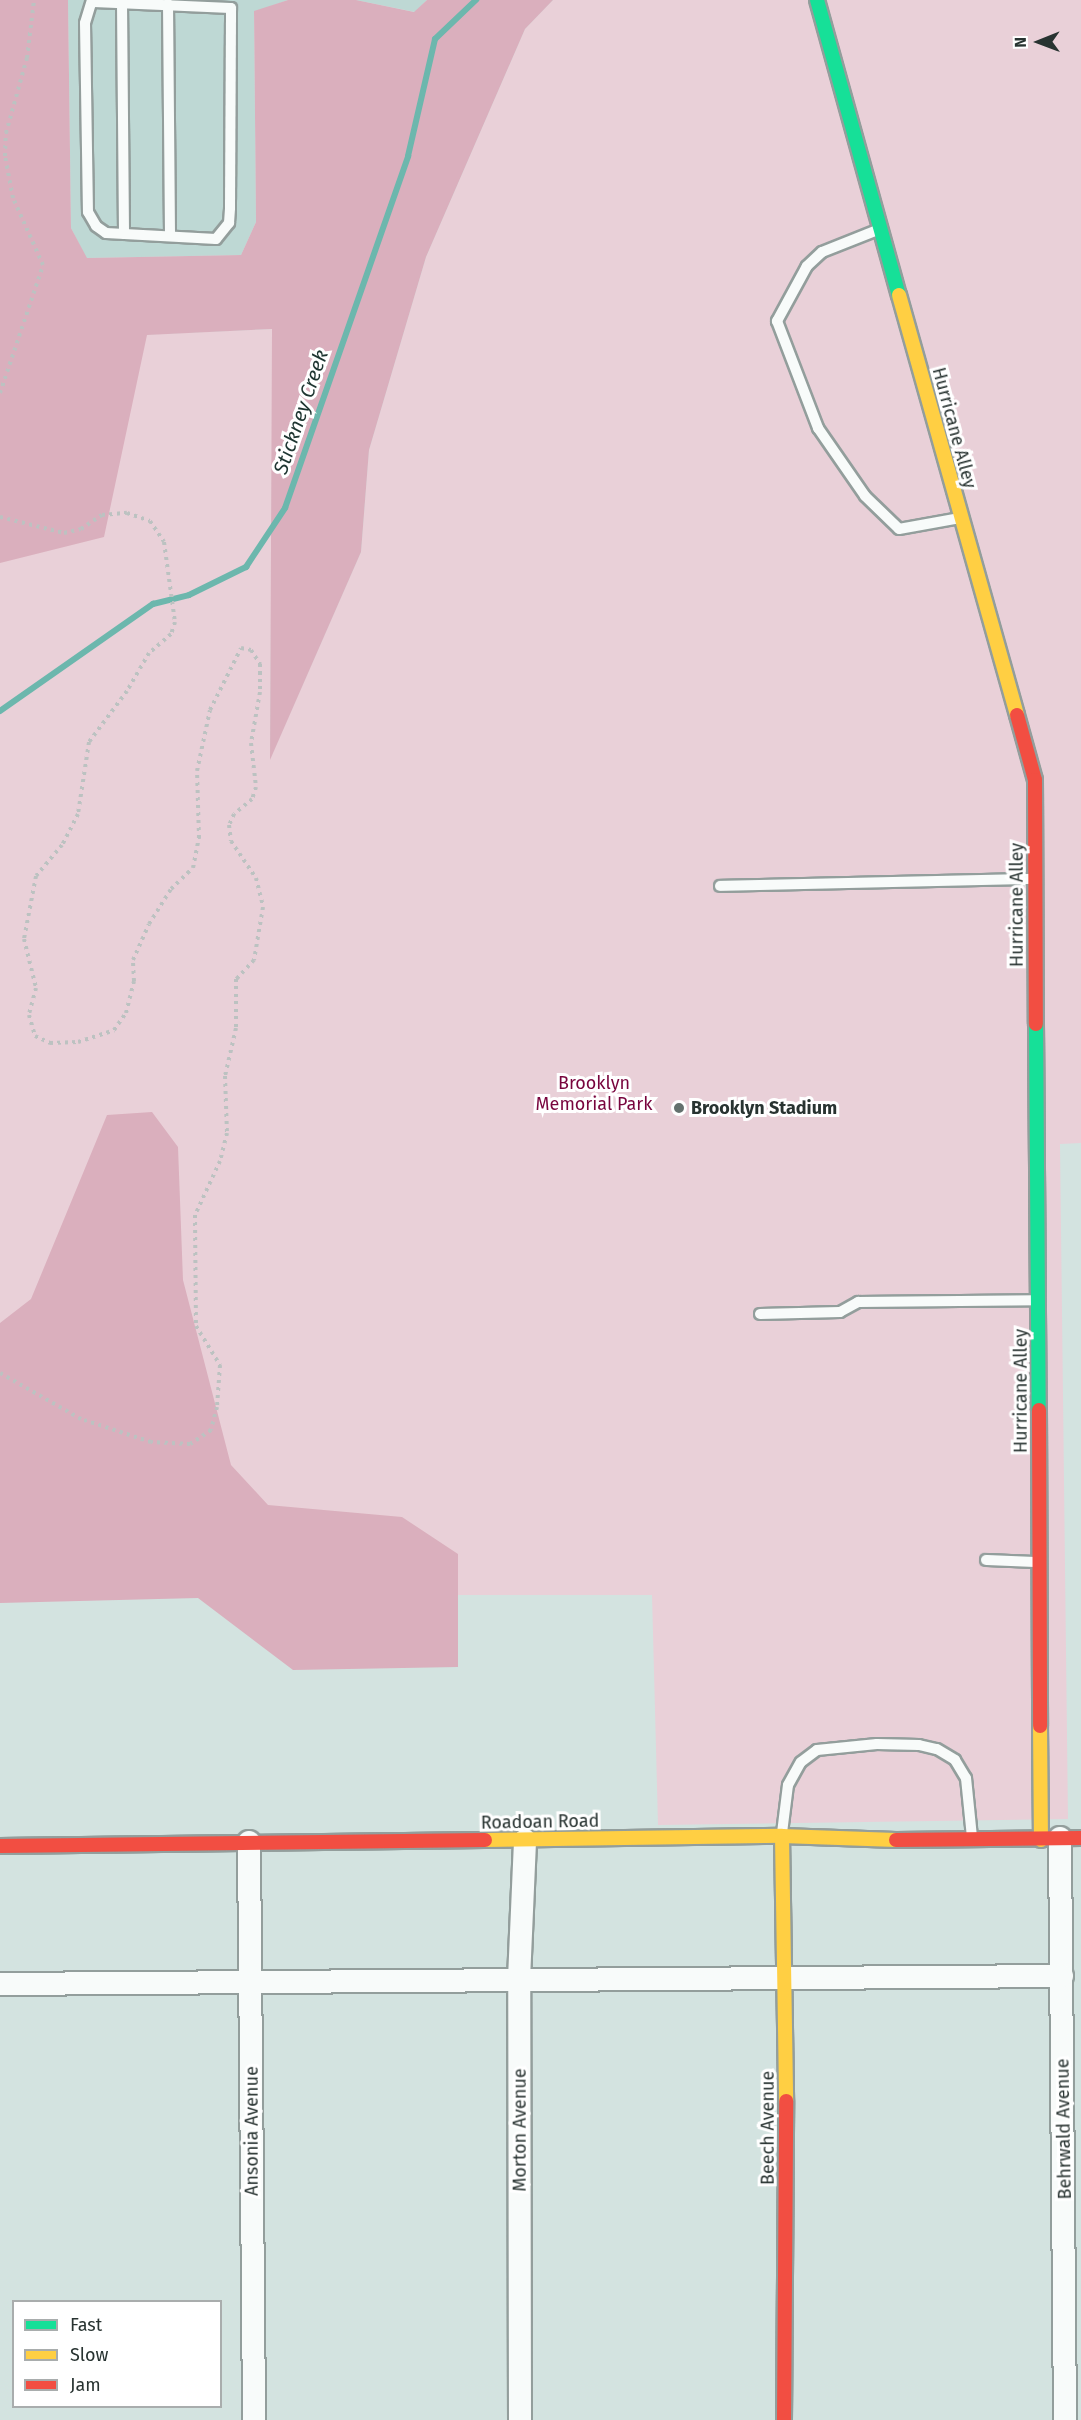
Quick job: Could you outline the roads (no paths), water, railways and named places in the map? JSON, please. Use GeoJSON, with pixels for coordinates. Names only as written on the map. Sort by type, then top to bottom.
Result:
{"type":"FeatureCollection","features":[{"type":"Feature","properties":{"kind":"street","name":"Hurricane Alley"},"geometry":{"type":"LineString","coordinates":[[817,0],[1035,780],[1040,1563],[1061,1838]]}},
{"type":"Feature","properties":{"kind":"street","name":"Roadoan Road"},"geometry":{"type":"LineString","coordinates":[[0,1846],[782,1836],[972,1840],[1061,1838]]}},
{"type":"Feature","properties":{"kind":"street","name":"Beech Avenue"},"geometry":{"type":"LineString","coordinates":[[782,1836],[787,1978],[784,2420]]}},
{"type":"Feature","properties":{"kind":"street","name":"Behrwald Avenue"},"geometry":{"type":"LineString","coordinates":[[1061,1838],[1062,1976],[1073,2115],[1074,2369],[1065,2420]]}},
{"type":"Feature","properties":{"kind":"street","name":"Morton Avenue"},"geometry":{"type":"LineString","coordinates":[[520,2420],[519,1979],[525,1840]]}},
{"type":"Feature","properties":{"kind":"street","name":"Ansonia Avenue"},"geometry":{"type":"LineString","coordinates":[[249,1842],[254,2420]]}},
{"type":"Feature","properties":{"kind":"street"},"geometry":{"type":"LineString","coordinates":[[0,1984],[251,1984],[519,1979],[1062,1976]]}},
{"type":"Feature","properties":{"kind":"lane"},"geometry":{"type":"LineString","coordinates":[[93,1],[122,3],[231,8],[229,223],[216,239],[106,233],[96,226],[88,212],[85,23],[93,1]]}},
{"type":"Feature","properties":{"kind":"lane"},"geometry":{"type":"LineString","coordinates":[[122,3],[124,234]]}},
{"type":"Feature","properties":{"kind":"lane"},"geometry":{"type":"LineString","coordinates":[[168,4],[170,236]]}},
{"type":"Feature","properties":{"kind":"lane"},"geometry":{"type":"LineString","coordinates":[[880,229],[822,252],[807,266],[777,321],[818,428],[865,496],[899,529],[960,518]]}},
{"type":"Feature","properties":{"kind":"lane"},"geometry":{"type":"LineString","coordinates":[[720,886],[1035,879]]}},
{"type":"Feature","properties":{"kind":"lane"},"geometry":{"type":"LineString","coordinates":[[760,1314],[840,1312],[858,1302],[1038,1300]]}},
{"type":"Feature","properties":{"kind":"lane"},"geometry":{"type":"LineString","coordinates":[[986,1560],[1040,1563]]}},
{"type":"Feature","properties":{"kind":"lane"},"geometry":{"type":"LineString","coordinates":[[782,1836],[788,1785],[801,1762],[817,1750],[909,1745],[937,1749],[955,1760],[966,1778],[972,1840]]}},
{"type":"Feature","properties":{"kind":"waterway","name":"Stickney Creek"},"geometry":{"type":"LineString","coordinates":[[0,711],[153,604],[189,595],[246,567],[285,508],[408,156],[435,39],[476,0]]}},
{"type":"Feature","properties":{"kind":"place","name":"Brooklyn Stadium"},"geometry":{"type":"Point","coordinates":[679,1108]}},
{"type":"Feature","properties":{"kind":"park label","name":"Brooklyn Memorial Park"},"geometry":{"type":"Point","coordinates":[594,1094]}}]}
